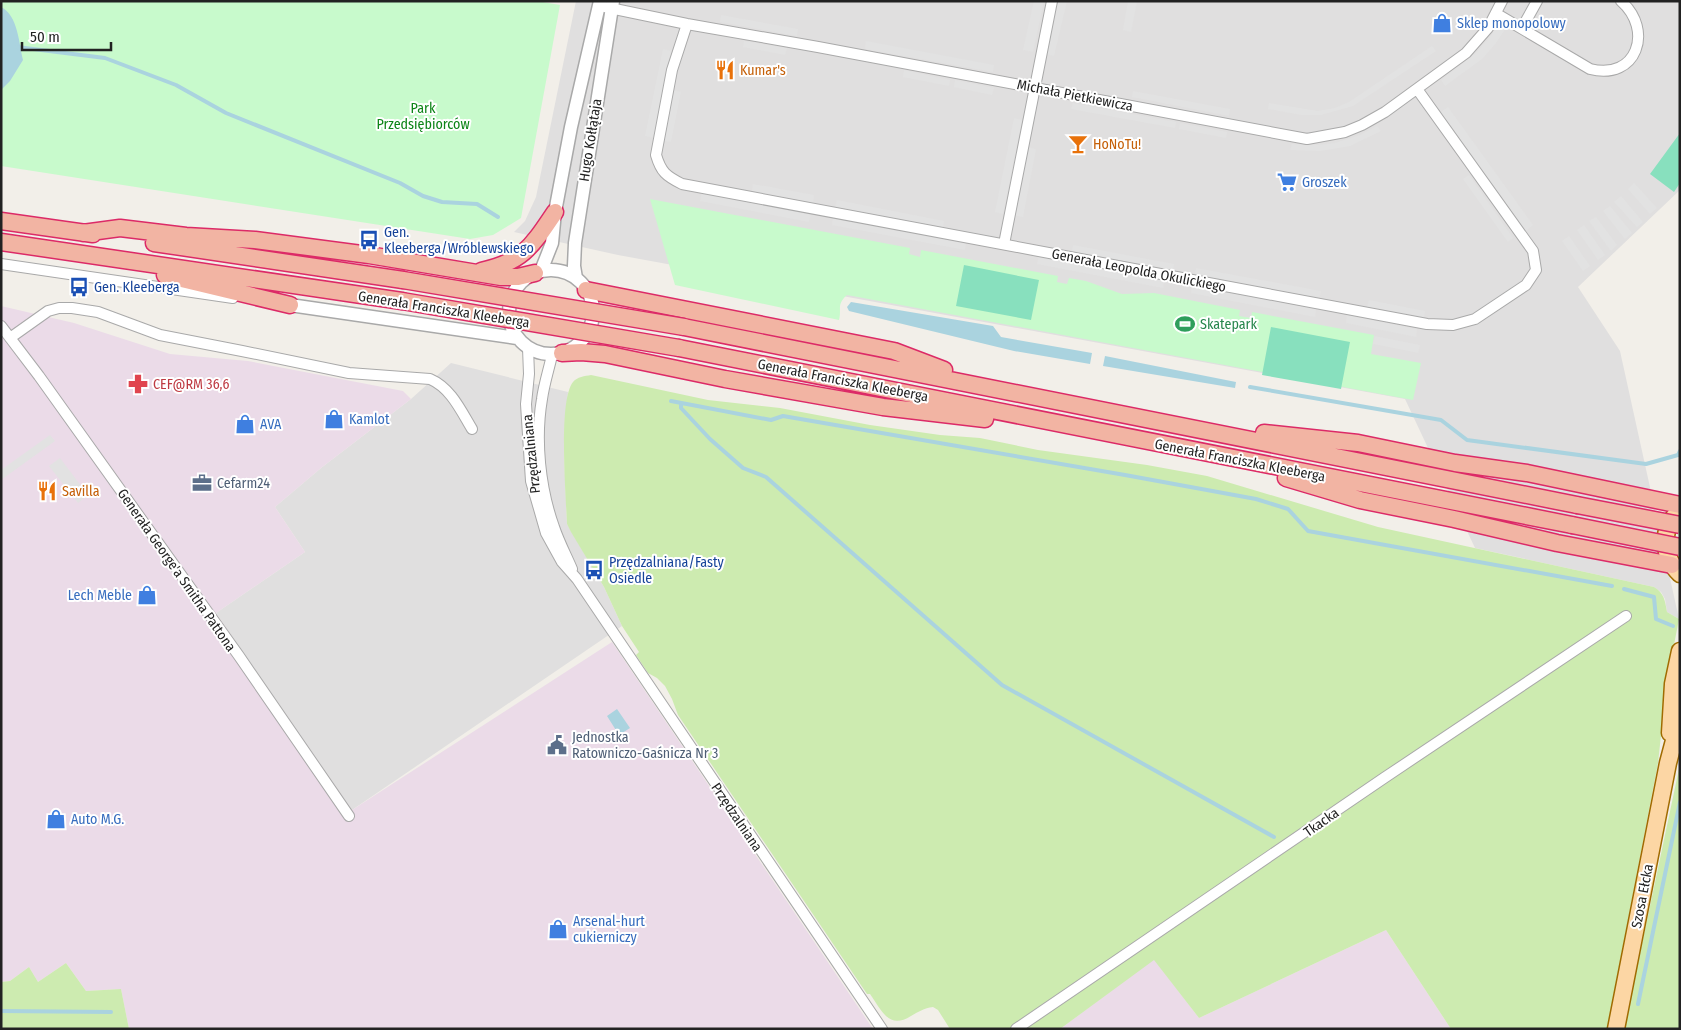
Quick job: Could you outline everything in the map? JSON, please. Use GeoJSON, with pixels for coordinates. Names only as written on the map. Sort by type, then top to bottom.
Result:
{"type":"FeatureCollection","features":[{"type":"Feature","properties":{"kind":"highway"},"geometry":{"type":"LineString","coordinates":[[477,272],[499,267],[517,258],[539,237],[555,212]]}},
{"type":"Feature","properties":{"kind":"highway","name":"Generała Franciszka Kleeberga"},"geometry":{"type":"LineString","coordinates":[[1,221],[403,280],[684,327],[1680,525]]}},
{"type":"Feature","properties":{"kind":"highway"},"geometry":{"type":"LineString","coordinates":[[83,233],[120,228],[186,236],[255,240],[510,278],[538,272]]}},
{"type":"Feature","properties":{"kind":"highway","name":"Generała Franciszka Kleeberga"},"geometry":{"type":"LineString","coordinates":[[1,242],[402,301],[679,348],[1680,547]]}},
{"type":"Feature","properties":{"kind":"highway"},"geometry":{"type":"LineString","coordinates":[[88,254],[290,305]]}},
{"type":"Feature","properties":{"kind":"highway"},"geometry":{"type":"LineString","coordinates":[[581,284],[894,351],[984,386]]}},
{"type":"Feature","properties":{"kind":"highway"},"geometry":{"type":"LineString","coordinates":[[557,354],[581,352],[605,354],[725,379],[883,407],[1011,423],[1062,424]]}},
{"type":"Feature","properties":{"kind":"highway"},"geometry":{"type":"LineString","coordinates":[[1207,431],[1251,431],[1358,443],[1454,462],[1527,473],[1680,505]]}},
{"type":"Feature","properties":{"kind":"highway"},"geometry":{"type":"LineString","coordinates":[[1230,458],[1291,480],[1360,500],[1454,519],[1676,570]]}},
{"type":"Feature","properties":{"kind":"main road"},"geometry":{"type":"LineString","coordinates":[[1676,570],[1666,553],[1665,539],[1668,526],[1675,514],[1680,510]]}},
{"type":"Feature","properties":{"kind":"main road","name":"Szosa Ełcka"},"geometry":{"type":"LineString","coordinates":[[1668,762],[1673,684],[1679,664]]}},
{"type":"Feature","properties":{"kind":"main road","name":"Szosa Ełcka"},"geometry":{"type":"LineString","coordinates":[[1616,1029],[1668,762],[1680,718]]}},
{"type":"Feature","properties":{"kind":"street"},"geometry":{"type":"LineString","coordinates":[[1004,244],[1052,1]]}},
{"type":"Feature","properties":{"kind":"street","name":"Michała Pietkiewicza"},"geometry":{"type":"LineString","coordinates":[[606,4],[687,24],[1307,138],[1345,132],[1362,125],[1417,89],[1466,53],[1488,28],[1497,14],[1502,1]]}},
{"type":"Feature","properties":{"kind":"street"},"geometry":{"type":"LineString","coordinates":[[1522,28],[1537,1]]}},
{"type":"Feature","properties":{"kind":"street"},"geometry":{"type":"LineString","coordinates":[[1497,14],[1590,69],[1600,71],[1617,69],[1626,63],[1634,54],[1638,44],[1638,32],[1634,19],[1627,6],[1621,1]]}},
{"type":"Feature","properties":{"kind":"street","name":"Hugo Kołłątaja"},"geometry":{"type":"LineString","coordinates":[[538,272],[552,242],[555,212],[571,127],[606,4]]}},
{"type":"Feature","properties":{"kind":"street","name":"Hugo Kołłątaja"},"geometry":{"type":"LineString","coordinates":[[581,284],[574,266],[575,243],[606,4]]}},
{"type":"Feature","properties":{"kind":"street","name":"Generała Leopolda Okulickiego"},"geometry":{"type":"LineString","coordinates":[[687,24],[672,70],[656,155],[660,167],[669,177],[682,184],[1427,324],[1453,325],[1476,320],[1526,285],[1536,270],[1533,251],[1417,89]]}},
{"type":"Feature","properties":{"kind":"street"},"geometry":{"type":"LineString","coordinates":[[1,264],[210,296],[290,305],[518,338]]}},
{"type":"Feature","properties":{"kind":"street"},"geometry":{"type":"LineString","coordinates":[[556,270],[581,284],[591,300],[593,311],[590,327],[582,342],[573,349],[557,354],[540,353],[528,348],[512,329],[509,318],[510,302],[518,286],[525,279],[538,272],[556,270]]}},
{"type":"Feature","properties":{"kind":"street"},"geometry":{"type":"LineString","coordinates":[[10,338],[48,311],[59,308],[84,309],[98,312],[160,335],[213,346],[350,373],[430,379],[448,390],[472,429]]}},
{"type":"Feature","properties":{"kind":"street","name":"Generała George'a Smitha Pattona"},"geometry":{"type":"LineString","coordinates":[[1,326],[239,656],[349,816]]}},
{"type":"Feature","properties":{"kind":"street","name":"Przędzalniana"},"geometry":{"type":"LineString","coordinates":[[528,348],[529,374],[526,404],[531,481],[546,533],[562,562],[577,580],[882,1029]]}},
{"type":"Feature","properties":{"kind":"street","name":"Przędzalniana"},"geometry":{"type":"LineString","coordinates":[[557,354],[541,407],[540,449],[542,474],[545,495],[554,529],[577,580]]}},
{"type":"Feature","properties":{"kind":"street","name":"Tkacka"},"geometry":{"type":"LineString","coordinates":[[1016,1029],[1384,778],[1626,616]]}},
{"type":"Feature","properties":{"kind":"shaded area"},"geometry":{"type":"Polygon","coordinates":[[[576,1],[1680,1],[1680,190],[1578,287],[1620,351],[1679,619],[1667,612],[1665,599],[1661,592],[1654,587],[1475,548],[1405,399],[618,255],[514,232],[525,221],[536,197],[576,1]]]}},
{"type":"Feature","properties":{"kind":"shaded area"},"geometry":{"type":"Polygon","coordinates":[[[1034,1],[1044,1],[1033,52],[1023,50],[1034,1]]]}},
{"type":"Feature","properties":{"kind":"shaded area"},"geometry":{"type":"Polygon","coordinates":[[[1057,1],[1067,1],[1054,56],[1046,54],[1057,1]]]}},
{"type":"Feature","properties":{"kind":"shaded area"},"geometry":{"type":"Polygon","coordinates":[[[1128,1],[1137,1],[1131,32],[1123,30],[1128,1]]]}},
{"type":"Feature","properties":{"kind":"shaded area"},"geometry":{"type":"Polygon","coordinates":[[[721,15],[798,29],[797,36],[720,22],[721,15]]]}},
{"type":"Feature","properties":{"kind":"shaded area"},"geometry":{"type":"Polygon","coordinates":[[[1501,21],[1508,25],[1496,43],[1482,59],[1445,86],[1441,80],[1475,54],[1501,21]]]}},
{"type":"Feature","properties":{"kind":"shaded area"},"geometry":{"type":"Polygon","coordinates":[[[744,41],[787,48],[785,55],[743,47],[744,41]]]}},
{"type":"Feature","properties":{"kind":"shaded area"},"geometry":{"type":"Polygon","coordinates":[[[866,41],[994,65],[993,72],[865,49],[866,41]]]}},
{"type":"Feature","properties":{"kind":"shaded area"},"geometry":{"type":"Polygon","coordinates":[[[1432,46],[1436,51],[1353,106],[1321,115],[1301,115],[1268,109],[1269,103],[1318,111],[1335,108],[1349,102],[1432,46]]]}},
{"type":"Feature","properties":{"kind":"shaded area"},"geometry":{"type":"Polygon","coordinates":[[[663,49],[671,51],[654,138],[645,136],[663,49]]]}},
{"type":"Feature","properties":{"kind":"shaded area"},"geometry":{"type":"Polygon","coordinates":[[[904,70],[950,80],[949,86],[903,77],[904,70]]]}},
{"type":"Feature","properties":{"kind":"shaded area"},"geometry":{"type":"Polygon","coordinates":[[[955,80],[994,88],[992,95],[954,87],[955,80]]]}},
{"type":"Feature","properties":{"kind":"shaded area"},"geometry":{"type":"Polygon","coordinates":[[[673,90],[681,92],[671,142],[663,141],[673,90]]]}},
{"type":"Feature","properties":{"kind":"shaded area"},"geometry":{"type":"Polygon","coordinates":[[[1133,91],[1230,109],[1229,116],[1132,97],[1133,91]]]}},
{"type":"Feature","properties":{"kind":"shaded area"},"geometry":{"type":"Polygon","coordinates":[[[1073,103],[1176,122],[1175,128],[1071,109],[1073,103]]]}},
{"type":"Feature","properties":{"kind":"shaded area"},"geometry":{"type":"Polygon","coordinates":[[[1448,107],[1533,225],[1526,231],[1441,112],[1448,107]]]}},
{"type":"Feature","properties":{"kind":"shaded area"},"geometry":{"type":"Polygon","coordinates":[[[1014,118],[1022,120],[1003,214],[995,212],[1014,118]]]}},
{"type":"Feature","properties":{"kind":"shaded area"},"geometry":{"type":"Polygon","coordinates":[[[1180,123],[1227,132],[1226,138],[1179,129],[1180,123]]]}},
{"type":"Feature","properties":{"kind":"shaded area"},"geometry":{"type":"Polygon","coordinates":[[[1377,126],[1381,131],[1350,146],[1320,151],[1290,150],[1292,144],[1319,145],[1335,143],[1360,135],[1377,126]]]}},
{"type":"Feature","properties":{"kind":"shaded area"},"geometry":{"type":"Polygon","coordinates":[[[1027,147],[1036,149],[1023,217],[1014,215],[1027,147]]]}},
{"type":"Feature","properties":{"kind":"shaded area"},"geometry":{"type":"Polygon","coordinates":[[[1469,175],[1513,238],[1508,242],[1463,179],[1469,175]]]}},
{"type":"Feature","properties":{"kind":"shaded area"},"geometry":{"type":"Polygon","coordinates":[[[1634,183],[1657,208],[1650,214],[1628,189],[1634,183]]]}},
{"type":"Feature","properties":{"kind":"shaded area"},"geometry":{"type":"Polygon","coordinates":[[[753,184],[814,195],[813,203],[752,192],[753,184]]]}},
{"type":"Feature","properties":{"kind":"shaded area"},"geometry":{"type":"Polygon","coordinates":[[[702,192],[811,213],[809,222],[700,201],[702,192]]]}},
{"type":"Feature","properties":{"kind":"shaded area"},"geometry":{"type":"Polygon","coordinates":[[[1621,196],[1643,222],[1637,227],[1614,202],[1621,196]]]}},
{"type":"Feature","properties":{"kind":"shaded area"},"geometry":{"type":"Polygon","coordinates":[[[837,200],[944,221],[943,228],[835,208],[837,200]]]}},
{"type":"Feature","properties":{"kind":"shaded area"},"geometry":{"type":"Polygon","coordinates":[[[1610,206],[1632,233],[1625,239],[1603,211],[1610,206]]]}},
{"type":"Feature","properties":{"kind":"shaded area"},"geometry":{"type":"Polygon","coordinates":[[[833,217],[966,243],[965,250],[832,225],[833,217]]]}},
{"type":"Feature","properties":{"kind":"shaded area"},"geometry":{"type":"Polygon","coordinates":[[[1596,217],[1617,245],[1611,251],[1589,221],[1596,217]]]}},
{"type":"Feature","properties":{"kind":"shaded area"},"geometry":{"type":"Polygon","coordinates":[[[1584,225],[1605,255],[1598,260],[1577,230],[1584,225]]]}},
{"type":"Feature","properties":{"kind":"shaded area"},"geometry":{"type":"Polygon","coordinates":[[[1569,236],[1590,266],[1583,271],[1562,241],[1569,236]]]}},
{"type":"Feature","properties":{"kind":"shaded area"},"geometry":{"type":"Polygon","coordinates":[[[1073,245],[1174,264],[1173,271],[1072,252],[1073,245]]]}},
{"type":"Feature","properties":{"kind":"shaded area"},"geometry":{"type":"Polygon","coordinates":[[[1039,256],[1164,280],[1163,288],[1037,264],[1039,256]]]}},
{"type":"Feature","properties":{"kind":"shaded area"},"geometry":{"type":"Polygon","coordinates":[[[1196,268],[1321,291],[1319,299],[1195,275],[1196,268]]]}},
{"type":"Feature","properties":{"kind":"shaded area"},"geometry":{"type":"Polygon","coordinates":[[[1192,285],[1316,309],[1315,317],[1191,293],[1192,285]]]}},
{"type":"Feature","properties":{"kind":"shaded area"},"geometry":{"type":"Polygon","coordinates":[[[1369,300],[1425,311],[1424,318],[1367,307],[1369,300]]]}},
{"type":"Feature","properties":{"kind":"shaded area"},"geometry":{"type":"Polygon","coordinates":[[[1,306],[74,323],[170,354],[248,361],[403,391],[411,399],[321,468],[275,507],[305,552],[216,613],[352,810],[612,642],[873,1029],[129,1029],[121,989],[86,991],[66,963],[38,982],[29,967],[10,981],[1,982],[1,306]]]}},
{"type":"Feature","properties":{"kind":"shaded area"},"geometry":{"type":"Polygon","coordinates":[[[1347,315],[1417,329],[1416,337],[1346,323],[1347,315]]]}},
{"type":"Feature","properties":{"kind":"shaded area"},"geometry":{"type":"Polygon","coordinates":[[[1375,336],[1420,345],[1418,353],[1373,344],[1375,336]]]}},
{"type":"Feature","properties":{"kind":"shaded area"},"geometry":{"type":"Polygon","coordinates":[[[451,363],[568,392],[564,453],[567,524],[604,587],[622,626],[352,810],[216,613],[305,552],[275,507],[321,468],[411,399],[451,363]]]}},
{"type":"Feature","properties":{"kind":"shaded area"},"geometry":{"type":"Polygon","coordinates":[[[50,435],[55,441],[1,480],[1,470],[50,435]]]}},
{"type":"Feature","properties":{"kind":"shaded area"},"geometry":{"type":"Polygon","coordinates":[[[60,458],[88,495],[78,503],[49,466],[60,458]]]}},
{"type":"Feature","properties":{"kind":"shaded area"},"geometry":{"type":"Polygon","coordinates":[[[1386,930],[1451,1029],[1060,1029],[1154,959],[1199,1018],[1386,930]]]}},
{"type":"Feature","properties":{"kind":"green space","name":"Park Przedsiębiorców"},"geometry":{"type":"Polygon","coordinates":[[[1,1],[537,1],[560,5],[521,218],[493,235],[470,239],[1,166],[1,1]]]}},
{"type":"Feature","properties":{"kind":"green space"},"geometry":{"type":"Polygon","coordinates":[[[1680,133],[1680,183],[1674,192],[1650,174],[1680,133]]]}},
{"type":"Feature","properties":{"kind":"green space"},"geometry":{"type":"Polygon","coordinates":[[[650,199],[910,248],[909,254],[920,257],[921,250],[1058,276],[1057,282],[1067,284],[1069,278],[1086,281],[1122,294],[1154,293],[1240,310],[1239,316],[1251,318],[1252,312],[1374,335],[1371,354],[1421,363],[1413,400],[847,295],[840,304],[839,320],[675,285],[650,199]]]}},
{"type":"Feature","properties":{"kind":"green space"},"geometry":{"type":"Polygon","coordinates":[[[964,265],[1039,280],[1031,320],[956,306],[964,265]]]}},
{"type":"Feature","properties":{"kind":"green space"},"geometry":{"type":"Polygon","coordinates":[[[1271,327],[1350,342],[1341,389],[1262,375],[1271,327]]]}},
{"type":"Feature","properties":{"kind":"green space"},"geometry":{"type":"Polygon","coordinates":[[[591,375],[708,400],[780,408],[870,425],[940,435],[980,438],[1038,450],[1147,465],[1207,476],[1378,527],[1654,587],[1664,597],[1667,612],[1679,619],[1667,681],[1658,763],[1607,1029],[1451,1029],[1386,930],[1199,1018],[1154,960],[1060,1029],[950,1029],[938,1010],[933,1007],[921,1010],[903,1020],[897,1021],[887,1017],[870,994],[867,994],[678,715],[665,686],[648,673],[636,655],[639,652],[622,626],[604,587],[567,524],[564,428],[568,392],[575,380],[591,375]]]}},
{"type":"Feature","properties":{"kind":"green space"},"geometry":{"type":"Polygon","coordinates":[[[1680,764],[1680,1029],[1624,1029],[1680,764]]]}},
{"type":"Feature","properties":{"kind":"green space"},"geometry":{"type":"Polygon","coordinates":[[[66,963],[86,991],[121,989],[129,1029],[1,1029],[1,982],[10,981],[29,967],[38,982],[66,963]]]}},
{"type":"Feature","properties":{"kind":"water"},"geometry":{"type":"Polygon","coordinates":[[[1,7],[7,11],[14,23],[23,60],[10,81],[1,90],[1,7]]]}},
{"type":"Feature","properties":{"kind":"water"},"geometry":{"type":"Polygon","coordinates":[[[851,302],[993,326],[1001,337],[1092,353],[1090,364],[1014,351],[849,311],[847,307],[851,302]]]}},
{"type":"Feature","properties":{"kind":"water"},"geometry":{"type":"Polygon","coordinates":[[[1105,356],[1236,382],[1235,388],[1103,366],[1105,356]]]}},
{"type":"Feature","properties":{"kind":"water"},"geometry":{"type":"Polygon","coordinates":[[[617,709],[630,728],[619,735],[607,716],[617,709]]]}},
{"type":"Feature","properties":{"kind":"waterway"},"geometry":{"type":"LineString","coordinates":[[17,47],[105,58],[176,85],[226,113],[400,183],[423,196],[442,202],[477,204],[498,217]]}},
{"type":"Feature","properties":{"kind":"waterway"},"geometry":{"type":"LineString","coordinates":[[1250,387],[1441,420],[1467,440],[1646,464],[1678,455],[1680,451]]}},
{"type":"Feature","properties":{"kind":"waterway"},"geometry":{"type":"LineString","coordinates":[[671,401],[771,420],[783,416],[1256,499],[1288,509],[1308,531],[1612,586]]}},
{"type":"Feature","properties":{"kind":"waterway"},"geometry":{"type":"LineString","coordinates":[[681,403],[681,408],[710,439],[743,468],[766,477],[1002,685],[1274,837]]}},
{"type":"Feature","properties":{"kind":"waterway"},"geometry":{"type":"LineString","coordinates":[[1624,589],[1654,597],[1656,619],[1673,626]]}},
{"type":"Feature","properties":{"kind":"waterway"},"geometry":{"type":"LineString","coordinates":[[1638,1004],[1680,802]]}},
{"type":"Feature","properties":{"kind":"waterway"},"geometry":{"type":"LineString","coordinates":[[1,1011],[111,1012]]}},
{"type":"Feature","properties":{"kind":"place","name":"Sklep monopolowy"},"geometry":{"type":"Point","coordinates":[1442,23]}},
{"type":"Feature","properties":{"kind":"place","name":"Kumar's"},"geometry":{"type":"Point","coordinates":[725,70]}},
{"type":"Feature","properties":{"kind":"place","name":"HoNoTu!"},"geometry":{"type":"Point","coordinates":[1078,144]}},
{"type":"Feature","properties":{"kind":"place","name":"Groszek"},"geometry":{"type":"Point","coordinates":[1287,182]}},
{"type":"Feature","properties":{"kind":"place","name":"Gen. Kleeberga/Wróblewskiego"},"geometry":{"type":"Point","coordinates":[369,240]}},
{"type":"Feature","properties":{"kind":"place","name":"Gen. Kleeberga"},"geometry":{"type":"Point","coordinates":[79,287]}},
{"type":"Feature","properties":{"kind":"place","name":"Skatepark"},"geometry":{"type":"Point","coordinates":[1185,324]}},
{"type":"Feature","properties":{"kind":"place","name":"CEF@RM 36,6"},"geometry":{"type":"Point","coordinates":[138,384]}},
{"type":"Feature","properties":{"kind":"place","name":"Kamlot"},"geometry":{"type":"Point","coordinates":[334,419]}},
{"type":"Feature","properties":{"kind":"place","name":"AVA"},"geometry":{"type":"Point","coordinates":[245,424]}},
{"type":"Feature","properties":{"kind":"place","name":"Cefarm24"},"geometry":{"type":"Point","coordinates":[202,483]}},
{"type":"Feature","properties":{"kind":"place","name":"Savilla"},"geometry":{"type":"Point","coordinates":[47,491]}},
{"type":"Feature","properties":{"kind":"place","name":"Przędzalniana/Fasty Osiedle"},"geometry":{"type":"Point","coordinates":[594,570]}},
{"type":"Feature","properties":{"kind":"place","name":"Lech Meble"},"geometry":{"type":"Point","coordinates":[147,595]}},
{"type":"Feature","properties":{"kind":"place","name":"Jednostka Ratowniczo-Gaśnicza Nr 3"},"geometry":{"type":"Point","coordinates":[557,745]}},
{"type":"Feature","properties":{"kind":"place","name":"Auto M.G."},"geometry":{"type":"Point","coordinates":[56,819]}},
{"type":"Feature","properties":{"kind":"place","name":"Arsenal-hurt cukierniczy"},"geometry":{"type":"Point","coordinates":[558,929]}}]}
